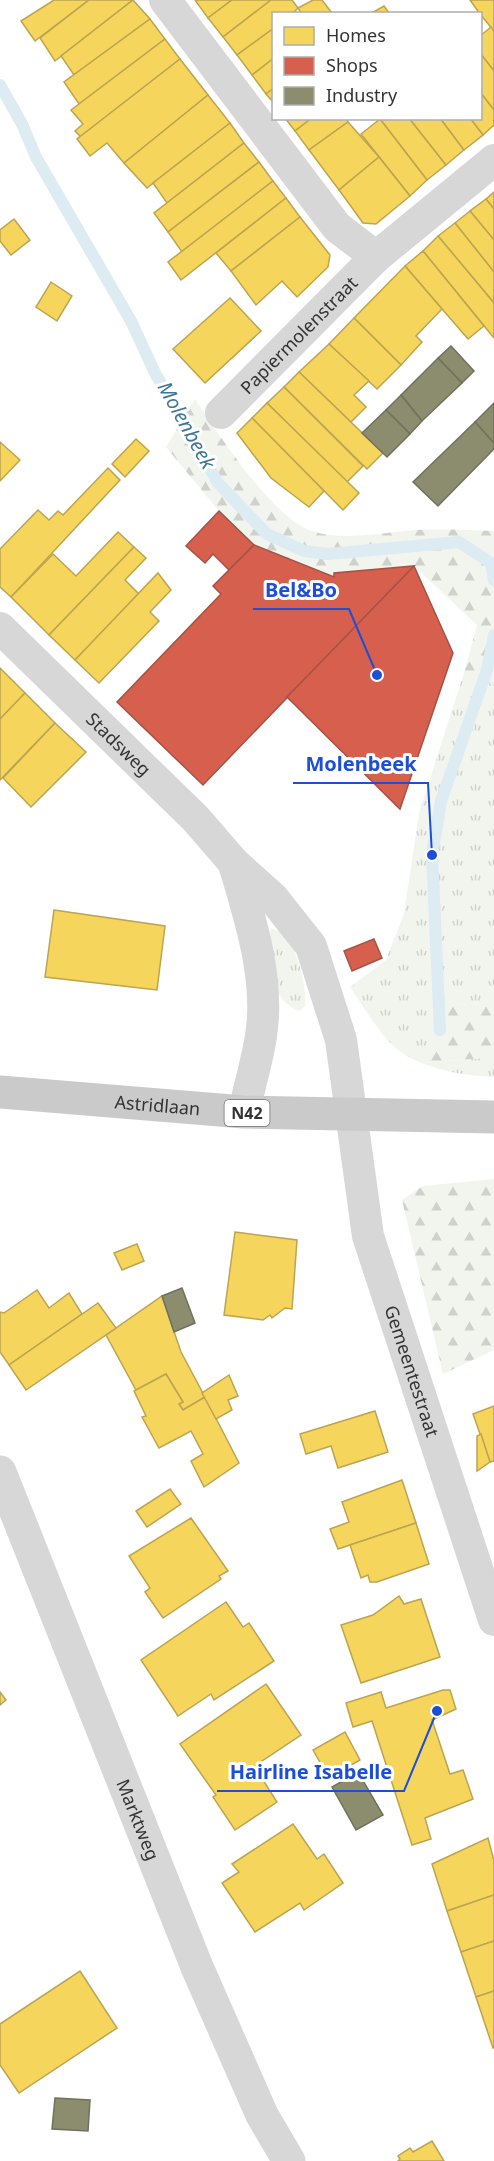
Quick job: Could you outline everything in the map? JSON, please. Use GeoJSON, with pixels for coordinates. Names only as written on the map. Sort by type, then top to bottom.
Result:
{"type":"FeatureCollection","features":[{"type":"Feature","properties":{"kind":"main road","name":"Astridlaan"},"geometry":{"type":"LineString","coordinates":[[0,1092],[244,1112],[351,1116],[494,1117]]}},
{"type":"Feature","properties":{"kind":"street"},"geometry":{"type":"LineString","coordinates":[[165,0],[336,227],[376,257]]}},
{"type":"Feature","properties":{"kind":"street","name":"Papiermolenstraat"},"geometry":{"type":"LineString","coordinates":[[221,413],[376,257],[494,160]]}},
{"type":"Feature","properties":{"kind":"street","name":"Stadsweg"},"geometry":{"type":"LineString","coordinates":[[0,628],[196,819],[234,863],[273,898],[311,946],[341,1040],[351,1116]]}},
{"type":"Feature","properties":{"kind":"street","name":"Stadsweg"},"geometry":{"type":"LineString","coordinates":[[234,863],[254,929],[263,1002],[261,1036],[244,1112]]}},
{"type":"Feature","properties":{"kind":"street","name":"Gemeentestraat"},"geometry":{"type":"LineString","coordinates":[[351,1116],[368,1236],[494,1620]]}},
{"type":"Feature","properties":{"kind":"street","name":"Marktweg"},"geometry":{"type":"LineString","coordinates":[[0,1472],[197,1967],[262,2115],[289,2161]]}},
{"type":"Feature","properties":{"kind":"green space"},"geometry":{"type":"Polygon","coordinates":[[[195,399],[264,493],[297,524],[312,531],[351,536],[416,530],[494,531],[494,685],[464,673],[477,625],[414,566],[334,577],[254,545],[219,511],[166,447],[195,399]]]}},
{"type":"Feature","properties":{"kind":"green space"},"geometry":{"type":"Polygon","coordinates":[[[464,673],[494,685],[494,1002],[445,1006],[425,1063],[494,1057],[494,1077],[446,1070],[421,1063],[410,1058],[386,1038],[350,987],[386,960],[404,914],[419,813],[464,673]]]}},
{"type":"Feature","properties":{"kind":"green space"},"geometry":{"type":"Polygon","coordinates":[[[271,928],[286,934],[298,960],[305,996],[305,1006],[300,1011],[290,1006],[275,988],[268,964],[268,939],[271,928]]]}},
{"type":"Feature","properties":{"kind":"green space"},"geometry":{"type":"Polygon","coordinates":[[[494,1002],[494,1057],[424,1063],[445,1006],[494,1002]]]}},
{"type":"Feature","properties":{"kind":"green space"},"geometry":{"type":"Polygon","coordinates":[[[494,1179],[494,1350],[443,1374],[402,1200],[423,1186],[494,1179]]]}},
{"type":"Feature","properties":{"kind":"building: Homes"},"geometry":{"type":"Polygon","coordinates":[[[54,0],[89,0],[35,41],[21,21],[54,0]]]}},
{"type":"Feature","properties":{"kind":"building: Homes"},"geometry":{"type":"Polygon","coordinates":[[[89,0],[133,0],[55,61],[40,38],[89,0]]]}},
{"type":"Feature","properties":{"kind":"building: Homes"},"geometry":{"type":"Polygon","coordinates":[[[133,0],[150,19],[74,75],[61,56],[133,0]]]}},
{"type":"Feature","properties":{"kind":"building: Homes"},"geometry":{"type":"Polygon","coordinates":[[[195,0],[232,0],[208,18],[195,0]]]}},
{"type":"Feature","properties":{"kind":"building: Homes"},"geometry":{"type":"Polygon","coordinates":[[[232,0],[271,0],[223,37],[208,18],[232,0]]]}},
{"type":"Feature","properties":{"kind":"building: Homes"},"geometry":{"type":"Polygon","coordinates":[[[271,0],[292,0],[298,8],[294,12],[272,12],[272,29],[237,55],[223,37],[271,0]]]}},
{"type":"Feature","properties":{"kind":"building: Homes"},"geometry":{"type":"Polygon","coordinates":[[[313,0],[322,0],[331,12],[301,12],[298,8],[313,0]]]}},
{"type":"Feature","properties":{"kind":"building: Homes"},"geometry":{"type":"Polygon","coordinates":[[[470,0],[494,0],[494,31],[482,16],[482,12],[479,12],[470,0]]]}},
{"type":"Feature","properties":{"kind":"building: Homes"},"geometry":{"type":"Polygon","coordinates":[[[384,6],[388,12],[374,12],[384,6]]]}},
{"type":"Feature","properties":{"kind":"building: Homes"},"geometry":{"type":"Polygon","coordinates":[[[150,19],[165,39],[79,104],[64,82],[150,19]]]}},
{"type":"Feature","properties":{"kind":"building: Homes"},"geometry":{"type":"Polygon","coordinates":[[[491,27],[494,31],[494,71],[482,56],[482,34],[491,27]]]}},
{"type":"Feature","properties":{"kind":"building: Homes"},"geometry":{"type":"Polygon","coordinates":[[[272,29],[272,60],[252,75],[237,55],[272,29]]]}},
{"type":"Feature","properties":{"kind":"building: Homes"},"geometry":{"type":"Polygon","coordinates":[[[165,39],[180,59],[81,137],[75,131],[83,124],[71,110],[165,39]]]}},
{"type":"Feature","properties":{"kind":"building: Homes"},"geometry":{"type":"Polygon","coordinates":[[[482,56],[494,71],[494,110],[482,95],[482,56]]]}},
{"type":"Feature","properties":{"kind":"building: Homes"},"geometry":{"type":"Polygon","coordinates":[[[180,59],[208,95],[124,163],[107,143],[90,156],[77,139],[180,59]]]}},
{"type":"Feature","properties":{"kind":"building: Homes"},"geometry":{"type":"Polygon","coordinates":[[[272,60],[272,90],[266,94],[252,75],[272,60]]]}},
{"type":"Feature","properties":{"kind":"building: Homes"},"geometry":{"type":"Polygon","coordinates":[[[272,90],[272,101],[266,94],[272,90]]]}},
{"type":"Feature","properties":{"kind":"building: Homes"},"geometry":{"type":"Polygon","coordinates":[[[208,95],[230,123],[147,188],[124,163],[208,95]]]}},
{"type":"Feature","properties":{"kind":"building: Homes"},"geometry":{"type":"Polygon","coordinates":[[[482,95],[494,110],[494,125],[483,135],[472,120],[482,120],[482,95]]]}},
{"type":"Feature","properties":{"kind":"building: Homes"},"geometry":{"type":"Polygon","coordinates":[[[287,120],[309,120],[295,131],[287,120]]]}},
{"type":"Feature","properties":{"kind":"building: Homes"},"geometry":{"type":"Polygon","coordinates":[[[309,120],[347,120],[348,122],[309,150],[295,131],[309,120]]]}},
{"type":"Feature","properties":{"kind":"building: Homes"},"geometry":{"type":"Polygon","coordinates":[[[381,120],[411,120],[446,165],[427,180],[381,120]]]}},
{"type":"Feature","properties":{"kind":"building: Homes"},"geometry":{"type":"Polygon","coordinates":[[[381,120],[427,180],[410,196],[361,134],[381,120]]]}},
{"type":"Feature","properties":{"kind":"building: Homes"},"geometry":{"type":"Polygon","coordinates":[[[411,120],[442,120],[464,150],[446,165],[411,120]]]}},
{"type":"Feature","properties":{"kind":"building: Homes"},"geometry":{"type":"Polygon","coordinates":[[[442,120],[472,120],[483,135],[464,150],[442,120]]]}},
{"type":"Feature","properties":{"kind":"building: Homes"},"geometry":{"type":"Polygon","coordinates":[[[348,122],[379,157],[339,190],[309,150],[348,122]]]}},
{"type":"Feature","properties":{"kind":"building: Homes"},"geometry":{"type":"Polygon","coordinates":[[[230,123],[244,143],[167,203],[153,183],[230,123]]]}},
{"type":"Feature","properties":{"kind":"building: Homes"},"geometry":{"type":"Polygon","coordinates":[[[244,143],[259,162],[168,232],[154,213],[244,143]]]}},
{"type":"Feature","properties":{"kind":"building: Homes"},"geometry":{"type":"Polygon","coordinates":[[[379,157],[410,196],[376,224],[363,223],[339,190],[379,157]]]}},
{"type":"Feature","properties":{"kind":"building: Homes"},"geometry":{"type":"Polygon","coordinates":[[[259,162],[273,181],[182,252],[168,232],[259,162]]]}},
{"type":"Feature","properties":{"kind":"building: Homes"},"geometry":{"type":"Polygon","coordinates":[[[273,181],[286,198],[181,280],[168,262],[273,181]]]}},
{"type":"Feature","properties":{"kind":"building: Homes"},"geometry":{"type":"Polygon","coordinates":[[[494,192],[494,209],[486,199],[494,192]]]}},
{"type":"Feature","properties":{"kind":"building: Homes"},"geometry":{"type":"Polygon","coordinates":[[[286,198],[300,217],[231,271],[216,253],[286,198]]]}},
{"type":"Feature","properties":{"kind":"building: Homes"},"geometry":{"type":"Polygon","coordinates":[[[486,199],[494,209],[494,240],[470,211],[486,199]]]}},
{"type":"Feature","properties":{"kind":"building: Homes"},"geometry":{"type":"Polygon","coordinates":[[[470,211],[494,240],[494,272],[455,223],[470,211]]]}},
{"type":"Feature","properties":{"kind":"building: Homes"},"geometry":{"type":"Polygon","coordinates":[[[300,217],[330,255],[328,267],[297,297],[282,281],[256,305],[231,271],[300,217]]]}},
{"type":"Feature","properties":{"kind":"building: Homes"},"geometry":{"type":"Polygon","coordinates":[[[14,219],[30,240],[11,255],[0,241],[0,230],[14,219]]]}},
{"type":"Feature","properties":{"kind":"building: Homes"},"geometry":{"type":"Polygon","coordinates":[[[455,223],[494,272],[494,303],[438,236],[455,223]]]}},
{"type":"Feature","properties":{"kind":"building: Homes"},"geometry":{"type":"Polygon","coordinates":[[[438,236],[494,303],[494,338],[423,251],[438,236]]]}},
{"type":"Feature","properties":{"kind":"building: Homes"},"geometry":{"type":"Polygon","coordinates":[[[423,251],[484,326],[468,339],[405,266],[423,251]]]}},
{"type":"Feature","properties":{"kind":"building: Homes"},"geometry":{"type":"Polygon","coordinates":[[[405,266],[442,309],[416,336],[422,342],[401,365],[354,318],[405,266]]]}},
{"type":"Feature","properties":{"kind":"building: Homes"},"geometry":{"type":"Polygon","coordinates":[[[51,282],[72,296],[57,321],[36,307],[51,282]]]}},
{"type":"Feature","properties":{"kind":"building: Homes"},"geometry":{"type":"Polygon","coordinates":[[[230,298],[261,331],[205,383],[173,349],[230,298]]]}},
{"type":"Feature","properties":{"kind":"building: Homes"},"geometry":{"type":"Polygon","coordinates":[[[354,318],[401,365],[377,389],[329,344],[354,318]]]}},
{"type":"Feature","properties":{"kind":"building: Homes"},"geometry":{"type":"Polygon","coordinates":[[[329,344],[369,381],[354,395],[366,407],[351,422],[299,372],[329,344]]]}},
{"type":"Feature","properties":{"kind":"building: Homes"},"geometry":{"type":"Polygon","coordinates":[[[299,372],[383,453],[367,469],[284,387],[299,372]]]}},
{"type":"Feature","properties":{"kind":"building: Homes"},"geometry":{"type":"Polygon","coordinates":[[[284,387],[363,466],[347,482],[267,403],[284,387]]]}},
{"type":"Feature","properties":{"kind":"building: Homes"},"geometry":{"type":"Polygon","coordinates":[[[267,403],[359,493],[343,510],[252,418],[267,403]]]}},
{"type":"Feature","properties":{"kind":"building: Homes"},"geometry":{"type":"Polygon","coordinates":[[[252,418],[324,491],[309,507],[271,478],[237,433],[252,418]]]}},
{"type":"Feature","properties":{"kind":"building: Homes"},"geometry":{"type":"Polygon","coordinates":[[[136,439],[149,451],[125,477],[112,464],[136,439]]]}},
{"type":"Feature","properties":{"kind":"building: Homes"},"geometry":{"type":"Polygon","coordinates":[[[0,442],[20,460],[0,481],[0,442]]]}},
{"type":"Feature","properties":{"kind":"building: Homes"},"geometry":{"type":"Polygon","coordinates":[[[108,468],[120,480],[11,597],[0,587],[0,549],[38,510],[49,520],[58,511],[63,515],[108,468]]]}},
{"type":"Feature","properties":{"kind":"building: Homes"},"geometry":{"type":"Polygon","coordinates":[[[118,532],[134,547],[49,635],[11,597],[53,554],[76,576],[118,532]]]}},
{"type":"Feature","properties":{"kind":"building: Homes"},"geometry":{"type":"Polygon","coordinates":[[[134,547],[146,558],[125,580],[139,594],[75,660],[49,635],[134,547]]]}},
{"type":"Feature","properties":{"kind":"building: Homes"},"geometry":{"type":"Polygon","coordinates":[[[158,573],[171,590],[150,612],[159,621],[99,683],[75,660],[158,573]]]}},
{"type":"Feature","properties":{"kind":"building: Homes"},"geometry":{"type":"Polygon","coordinates":[[[0,668],[25,693],[0,719],[0,668]]]}},
{"type":"Feature","properties":{"kind":"building: Homes"},"geometry":{"type":"Polygon","coordinates":[[[25,693],[55,723],[0,780],[0,719],[25,693]]]}},
{"type":"Feature","properties":{"kind":"building: Homes"},"geometry":{"type":"Polygon","coordinates":[[[55,723],[86,752],[31,807],[3,778],[55,723]]]}},
{"type":"Feature","properties":{"kind":"building: Homes"},"geometry":{"type":"Polygon","coordinates":[[[54,910],[165,926],[157,990],[45,977],[54,910]]]}},
{"type":"Feature","properties":{"kind":"building: Homes"},"geometry":{"type":"Polygon","coordinates":[[[235,1232],[297,1240],[292,1309],[285,1308],[272,1318],[270,1315],[263,1320],[224,1315],[235,1232]]]}},
{"type":"Feature","properties":{"kind":"building: Homes"},"geometry":{"type":"Polygon","coordinates":[[[137,1244],[144,1261],[122,1270],[114,1253],[137,1244]]]}},
{"type":"Feature","properties":{"kind":"building: Homes"},"geometry":{"type":"Polygon","coordinates":[[[37,1290],[49,1308],[69,1293],[82,1314],[9,1365],[0,1352],[0,1312],[4,1313],[37,1290]]]}},
{"type":"Feature","properties":{"kind":"building: Homes"},"geometry":{"type":"Polygon","coordinates":[[[162,1296],[181,1352],[205,1397],[183,1410],[179,1404],[183,1402],[166,1374],[136,1390],[106,1335],[162,1296]]]}},
{"type":"Feature","properties":{"kind":"building: Homes"},"geometry":{"type":"Polygon","coordinates":[[[98,1303],[116,1328],[26,1390],[9,1365],[98,1303]]]}},
{"type":"Feature","properties":{"kind":"building: Homes"},"geometry":{"type":"Polygon","coordinates":[[[166,1374],[183,1402],[179,1404],[183,1410],[205,1397],[239,1463],[204,1487],[191,1461],[203,1454],[191,1431],[159,1448],[142,1417],[146,1416],[134,1391],[166,1374]]]}},
{"type":"Feature","properties":{"kind":"building: Homes"},"geometry":{"type":"Polygon","coordinates":[[[229,1375],[238,1396],[228,1400],[232,1410],[216,1419],[202,1393],[229,1375]]]}},
{"type":"Feature","properties":{"kind":"building: Homes"},"geometry":{"type":"Polygon","coordinates":[[[494,1406],[494,1461],[490,1462],[473,1414],[494,1406]]]}},
{"type":"Feature","properties":{"kind":"building: Homes"},"geometry":{"type":"Polygon","coordinates":[[[375,1411],[388,1452],[338,1468],[331,1446],[306,1454],[300,1434],[375,1411]]]}},
{"type":"Feature","properties":{"kind":"building: Homes"},"geometry":{"type":"Polygon","coordinates":[[[481,1434],[490,1462],[477,1471],[477,1436],[481,1434]]]}},
{"type":"Feature","properties":{"kind":"building: Homes"},"geometry":{"type":"Polygon","coordinates":[[[402,1480],[416,1523],[338,1549],[330,1529],[349,1522],[342,1502],[402,1480]]]}},
{"type":"Feature","properties":{"kind":"building: Homes"},"geometry":{"type":"Polygon","coordinates":[[[170,1489],[181,1504],[147,1527],[136,1511],[170,1489]]]}},
{"type":"Feature","properties":{"kind":"building: Homes"},"geometry":{"type":"Polygon","coordinates":[[[191,1518],[228,1571],[219,1576],[221,1579],[163,1618],[145,1592],[150,1588],[129,1556],[191,1518]]]}},
{"type":"Feature","properties":{"kind":"building: Homes"},"geometry":{"type":"Polygon","coordinates":[[[416,1523],[429,1564],[377,1582],[370,1582],[368,1575],[361,1578],[350,1545],[416,1523]]]}},
{"type":"Feature","properties":{"kind":"building: Homes"},"geometry":{"type":"Polygon","coordinates":[[[399,1596],[404,1604],[421,1599],[440,1657],[361,1683],[341,1625],[373,1615],[399,1596]]]}},
{"type":"Feature","properties":{"kind":"building: Homes"},"geometry":{"type":"Polygon","coordinates":[[[226,1602],[243,1627],[249,1623],[274,1661],[214,1700],[211,1694],[178,1716],[141,1660],[226,1602]]]}},
{"type":"Feature","properties":{"kind":"building: Homes"},"geometry":{"type":"Polygon","coordinates":[[[266,1684],[301,1735],[250,1769],[252,1772],[256,1769],[277,1802],[235,1830],[213,1797],[216,1795],[180,1744],[266,1684]]]}},
{"type":"Feature","properties":{"kind":"building: Homes"},"geometry":{"type":"Polygon","coordinates":[[[443,1690],[450,1690],[456,1709],[432,1720],[450,1774],[463,1770],[473,1799],[425,1818],[431,1839],[412,1845],[372,1721],[353,1727],[346,1703],[381,1692],[386,1708],[443,1690]]]}},
{"type":"Feature","properties":{"kind":"building: Homes"},"geometry":{"type":"Polygon","coordinates":[[[0,1692],[6,1700],[0,1705],[0,1692]]]}},
{"type":"Feature","properties":{"kind":"building: Homes"},"geometry":{"type":"Polygon","coordinates":[[[345,1732],[360,1760],[329,1778],[313,1750],[345,1732]]]}},
{"type":"Feature","properties":{"kind":"building: Homes"},"geometry":{"type":"Polygon","coordinates":[[[293,1824],[317,1859],[324,1854],[343,1883],[304,1910],[300,1903],[255,1932],[222,1883],[239,1872],[232,1864],[293,1824]]]}},
{"type":"Feature","properties":{"kind":"building: Homes"},"geometry":{"type":"Polygon","coordinates":[[[488,1838],[494,1861],[494,1895],[447,1911],[432,1864],[488,1838]]]}},
{"type":"Feature","properties":{"kind":"building: Homes"},"geometry":{"type":"Polygon","coordinates":[[[494,1895],[494,1941],[461,1952],[447,1911],[494,1895]]]}},
{"type":"Feature","properties":{"kind":"building: Homes"},"geometry":{"type":"Polygon","coordinates":[[[494,1941],[494,1991],[476,1997],[461,1952],[494,1941]]]}},
{"type":"Feature","properties":{"kind":"building: Homes"},"geometry":{"type":"Polygon","coordinates":[[[80,1971],[117,2028],[19,2093],[0,2065],[0,2024],[80,1971]]]}},
{"type":"Feature","properties":{"kind":"building: Homes"},"geometry":{"type":"Polygon","coordinates":[[[494,1991],[494,2048],[493,2048],[476,1997],[494,1991]]]}},
{"type":"Feature","properties":{"kind":"building: Homes"},"geometry":{"type":"Polygon","coordinates":[[[432,2141],[444,2161],[398,2161],[400,2159],[398,2156],[410,2148],[413,2152],[432,2141]]]}},
{"type":"Feature","properties":{"kind":"building: Shops"},"geometry":{"type":"Polygon","coordinates":[[[219,511],[254,545],[229,570],[213,554],[205,563],[186,546],[219,511]]]}},
{"type":"Feature","properties":{"kind":"building: Shops"},"geometry":{"type":"Polygon","coordinates":[[[254,545],[334,577],[334,573],[414,566],[203,785],[117,702],[221,594],[213,586],[254,545]]]}},
{"type":"Feature","properties":{"kind":"building: Shops"},"geometry":{"type":"Polygon","coordinates":[[[414,566],[453,653],[400,809],[287,697],[414,566]]]}},
{"type":"Feature","properties":{"kind":"building: Shops"},"geometry":{"type":"Polygon","coordinates":[[[374,939],[382,958],[352,971],[344,951],[374,939]]]}},
{"type":"Feature","properties":{"kind":"building: Industry"},"geometry":{"type":"Polygon","coordinates":[[[451,346],[474,371],[462,383],[438,358],[451,346]]]}},
{"type":"Feature","properties":{"kind":"building: Industry"},"geometry":{"type":"Polygon","coordinates":[[[438,358],[462,383],[422,421],[401,395],[438,358]]]}},
{"type":"Feature","properties":{"kind":"building: Industry"},"geometry":{"type":"Polygon","coordinates":[[[401,395],[422,421],[410,434],[386,410],[401,395]]]}},
{"type":"Feature","properties":{"kind":"building: Industry"},"geometry":{"type":"Polygon","coordinates":[[[494,403],[494,443],[475,422],[494,403]]]}},
{"type":"Feature","properties":{"kind":"building: Industry"},"geometry":{"type":"Polygon","coordinates":[[[386,410],[410,434],[387,457],[362,433],[386,410]]]}},
{"type":"Feature","properties":{"kind":"building: Industry"},"geometry":{"type":"Polygon","coordinates":[[[475,422],[494,443],[494,449],[438,506],[413,482],[475,422]]]}},
{"type":"Feature","properties":{"kind":"building: Industry"},"geometry":{"type":"Polygon","coordinates":[[[182,1288],[195,1323],[174,1332],[162,1296],[182,1288]]]}},
{"type":"Feature","properties":{"kind":"building: Industry"},"geometry":{"type":"Polygon","coordinates":[[[358,1772],[383,1815],[356,1830],[332,1787],[358,1772]]]}},
{"type":"Feature","properties":{"kind":"building: Industry"},"geometry":{"type":"Polygon","coordinates":[[[55,2098],[90,2100],[88,2131],[52,2129],[55,2098]]]}},
{"type":"Feature","properties":{"kind":"waterway","name":"Molenbeek"},"geometry":{"type":"LineString","coordinates":[[0,85],[22,124],[36,157],[131,321],[155,373],[218,483],[267,534],[304,551],[328,554],[459,542],[491,563],[494,580]]}},
{"type":"Feature","properties":{"kind":"waterway","name":"Molenbeek"},"geometry":{"type":"LineString","coordinates":[[440,1030],[432,855],[441,801],[487,670],[494,635]]}},
{"type":"Feature","properties":{"kind":"place","name":"Bel&Bo"},"geometry":{"type":"Point","coordinates":[377,675]}},
{"type":"Feature","properties":{"kind":"place","name":"Molenbeek"},"geometry":{"type":"Point","coordinates":[432,855]}},
{"type":"Feature","properties":{"kind":"place","name":"Hairline Isabelle"},"geometry":{"type":"Point","coordinates":[437,1711]}}]}
